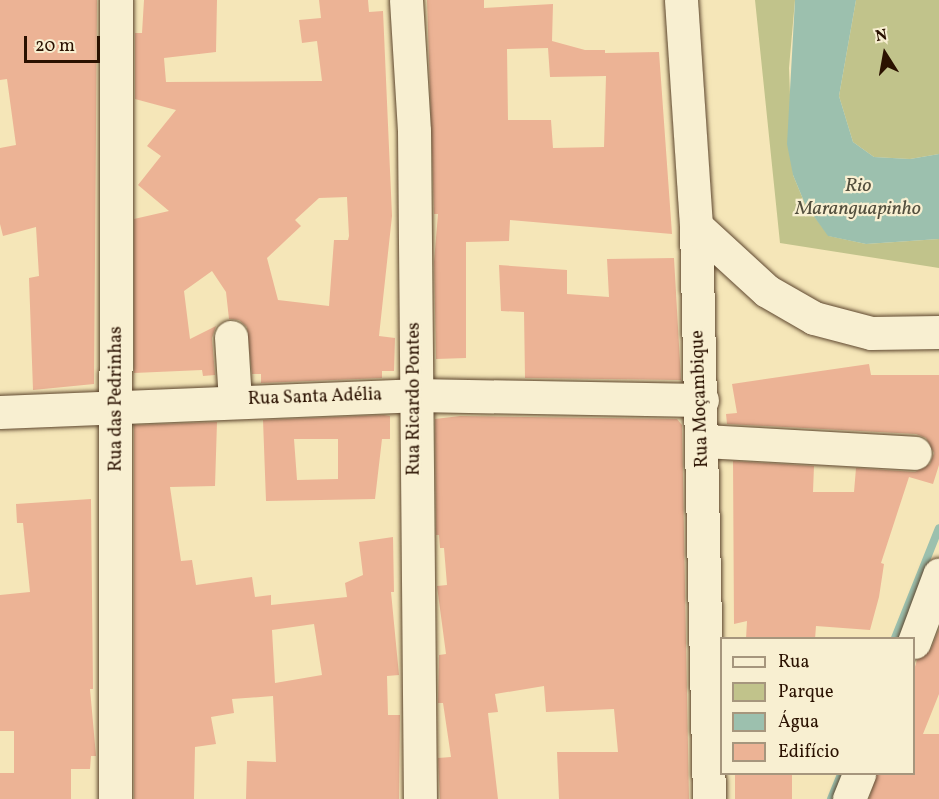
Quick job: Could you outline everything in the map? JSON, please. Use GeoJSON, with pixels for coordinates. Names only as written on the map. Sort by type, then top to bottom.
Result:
{"type":"FeatureCollection","features":[{"type":"Feature","properties":{"kind":"street","name":"Rua das Pedrinhas"},"geometry":{"type":"LineString","coordinates":[[116,0],[116,799]]}},
{"type":"Feature","properties":{"kind":"street","name":"Rua Ricardo Pontes"},"geometry":{"type":"LineString","coordinates":[[406,0],[414,131],[420,799]]}},
{"type":"Feature","properties":{"kind":"street","name":"Rua Moçambique"},"geometry":{"type":"LineString","coordinates":[[681,0],[696,226],[703,441],[709,799]]}},
{"type":"Feature","properties":{"kind":"street"},"geometry":{"type":"LineString","coordinates":[[696,226],[767,291],[814,318],[871,333],[939,332]]}},
{"type":"Feature","properties":{"kind":"street"},"geometry":{"type":"LineString","coordinates":[[231,337],[235,400]]}},
{"type":"Feature","properties":{"kind":"street","name":"Rua Santa Adélia"},"geometry":{"type":"LineString","coordinates":[[0,412],[117,410],[235,400],[415,395],[702,400]]}},
{"type":"Feature","properties":{"kind":"street"},"geometry":{"type":"LineString","coordinates":[[703,441],[915,453]]}},
{"type":"Feature","properties":{"kind":"street"},"geometry":{"type":"LineString","coordinates":[[915,639],[939,574]]}},
{"type":"Feature","properties":{"kind":"street"},"geometry":{"type":"LineString","coordinates":[[849,799],[860,775]]}},
{"type":"Feature","properties":{"kind":"green space"},"geometry":{"type":"Polygon","coordinates":[[[755,0],[795,0],[789,68],[793,175],[805,204],[829,236],[866,244],[939,239],[939,268],[780,243],[755,0]]]}},
{"type":"Feature","properties":{"kind":"green space"},"geometry":{"type":"Polygon","coordinates":[[[856,0],[939,0],[939,154],[910,159],[874,157],[853,142],[839,96],[856,0]]]}},
{"type":"Feature","properties":{"kind":"water","name":"Rio Maranguapinho"},"geometry":{"type":"Polygon","coordinates":[[[795,0],[856,0],[839,96],[853,142],[874,157],[910,159],[939,154],[939,239],[866,244],[828,236],[805,204],[793,175],[787,144],[795,0]]]}},
{"type":"Feature","properties":{"kind":"building"},"geometry":{"type":"Polygon","coordinates":[[[0,0],[97,0],[94,384],[33,390],[29,278],[39,276],[36,227],[3,236],[0,224],[0,148],[16,145],[7,79],[0,80],[0,0]]]}},
{"type":"Feature","properties":{"kind":"building"},"geometry":{"type":"Polygon","coordinates":[[[144,0],[217,0],[216,52],[164,58],[166,82],[322,81],[317,41],[302,43],[299,20],[321,18],[319,0],[368,0],[369,12],[383,11],[392,216],[379,336],[395,338],[394,371],[382,371],[382,378],[261,383],[261,374],[252,374],[247,327],[239,320],[229,319],[226,292],[212,271],[184,291],[190,339],[216,326],[212,338],[215,375],[203,376],[202,370],[134,373],[134,219],[169,211],[138,185],[161,156],[147,146],[176,110],[135,99],[135,33],[142,33],[144,0]],[[347,197],[319,198],[295,220],[301,226],[267,258],[278,300],[329,306],[334,240],[348,240],[347,197]]]}},
{"type":"Feature","properties":{"kind":"building"},"geometry":{"type":"Polygon","coordinates":[[[427,0],[484,0],[484,8],[553,4],[552,41],[585,50],[605,50],[605,53],[659,52],[672,234],[510,220],[509,241],[466,242],[466,358],[436,359],[434,262],[438,214],[434,214],[427,0]],[[548,48],[507,49],[508,120],[551,120],[553,148],[604,147],[606,76],[550,77],[548,48]]]}},
{"type":"Feature","properties":{"kind":"building"},"geometry":{"type":"Polygon","coordinates":[[[674,258],[681,380],[525,378],[524,312],[501,311],[499,265],[567,270],[567,294],[609,297],[607,259],[674,258]]]}},
{"type":"Feature","properties":{"kind":"building"},"geometry":{"type":"Polygon","coordinates":[[[869,364],[871,375],[939,375],[939,465],[933,484],[909,477],[881,563],[884,564],[879,597],[870,630],[816,626],[815,637],[746,637],[747,621],[734,624],[733,461],[814,466],[813,492],[854,492],[856,468],[915,472],[930,464],[934,453],[926,438],[916,434],[727,424],[726,414],[737,413],[732,384],[869,364]]]}},
{"type":"Feature","properties":{"kind":"building"},"geometry":{"type":"Polygon","coordinates":[[[390,416],[390,439],[382,439],[375,499],[266,501],[263,420],[390,416]],[[294,439],[297,480],[338,479],[338,439],[294,439]]]}},
{"type":"Feature","properties":{"kind":"building"},"geometry":{"type":"Polygon","coordinates":[[[460,416],[677,419],[682,425],[689,799],[559,799],[557,752],[618,752],[614,709],[546,712],[544,686],[495,694],[498,712],[488,713],[498,799],[440,799],[438,758],[451,757],[443,703],[438,703],[439,655],[446,654],[437,586],[447,585],[444,548],[440,548],[439,535],[436,535],[435,419],[460,416]]]}},
{"type":"Feature","properties":{"kind":"building"},"geometry":{"type":"Polygon","coordinates":[[[217,422],[215,486],[170,487],[181,561],[192,560],[196,585],[252,577],[255,597],[271,595],[271,605],[347,597],[345,583],[363,575],[359,542],[393,537],[394,592],[391,592],[399,675],[387,676],[388,715],[400,715],[399,799],[246,799],[247,761],[276,762],[273,696],[232,699],[234,713],[211,717],[216,744],[195,747],[194,799],[134,799],[134,425],[217,422]],[[314,624],[272,630],[275,683],[322,675],[314,624]]]}},
{"type":"Feature","properties":{"kind":"building"},"geometry":{"type":"Polygon","coordinates":[[[91,499],[93,689],[90,689],[96,756],[91,756],[90,769],[71,769],[71,799],[0,799],[0,773],[14,773],[14,731],[0,731],[0,595],[30,592],[23,523],[17,523],[16,504],[91,499]]]}},
{"type":"Feature","properties":{"kind":"building"},"geometry":{"type":"Polygon","coordinates":[[[939,629],[939,694],[923,734],[939,734],[939,799],[869,799],[877,775],[915,775],[915,667],[917,660],[931,649],[939,629]]]}},
{"type":"Feature","properties":{"kind":"building"},"geometry":{"type":"Polygon","coordinates":[[[735,775],[792,775],[792,799],[735,799],[735,775]]]}},
{"type":"Feature","properties":{"kind":"waterway"},"geometry":{"type":"LineString","coordinates":[[895,637],[939,528]]}},
{"type":"Feature","properties":{"kind":"waterway"},"geometry":{"type":"LineString","coordinates":[[831,799],[841,775]]}}]}
